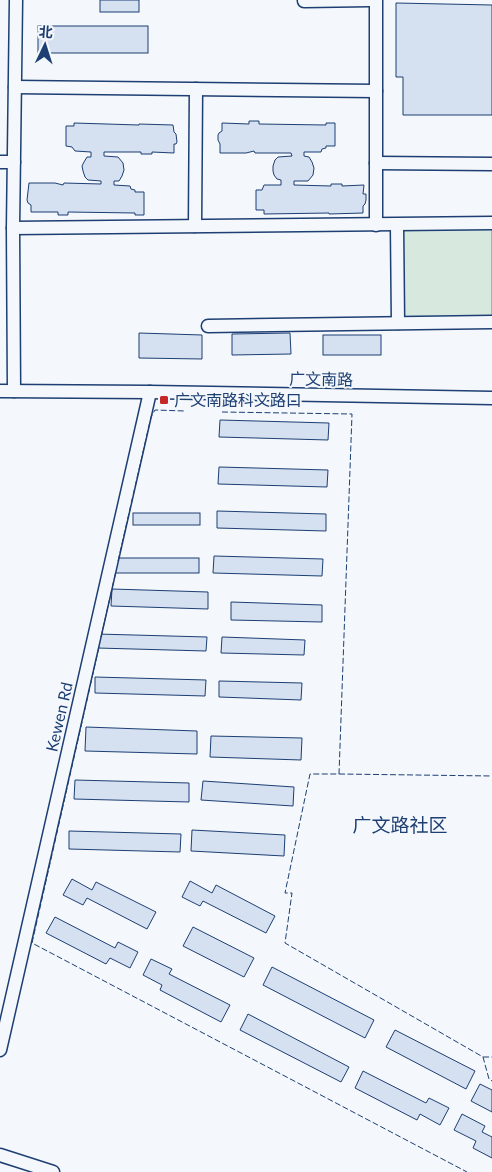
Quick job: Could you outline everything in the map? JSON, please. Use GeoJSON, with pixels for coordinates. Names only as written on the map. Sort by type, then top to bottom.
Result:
{"type":"FeatureCollection","features":[{"type":"Feature","properties":{"kind":"street"},"geometry":{"type":"LineString","coordinates":[[14,391],[13,228],[16,0]]}},
{"type":"Feature","properties":{"kind":"street"},"geometry":{"type":"LineString","coordinates":[[313,0],[370,0]]}},
{"type":"Feature","properties":{"kind":"street"},"geometry":{"type":"LineString","coordinates":[[376,0],[376,225]]}},
{"type":"Feature","properties":{"kind":"street"},"geometry":{"type":"LineString","coordinates":[[15,87],[376,91]]}},
{"type":"Feature","properties":{"kind":"street"},"geometry":{"type":"LineString","coordinates":[[195,226],[196,89]]}},
{"type":"Feature","properties":{"kind":"street"},"geometry":{"type":"LineString","coordinates":[[0,162],[14,162]]}},
{"type":"Feature","properties":{"kind":"street"},"geometry":{"type":"LineString","coordinates":[[376,163],[492,164]]}},
{"type":"Feature","properties":{"kind":"street"},"geometry":{"type":"LineString","coordinates":[[13,228],[492,223]]}},
{"type":"Feature","properties":{"kind":"street"},"geometry":{"type":"LineString","coordinates":[[397,225],[398,323]]}},
{"type":"Feature","properties":{"kind":"street"},"geometry":{"type":"LineString","coordinates":[[208,326],[492,322]]}},
{"type":"Feature","properties":{"kind":"street","name":"广文南路"},"geometry":{"type":"LineString","coordinates":[[0,391],[492,398]]}},
{"type":"Feature","properties":{"kind":"street","name":"Kewen Rd"},"geometry":{"type":"LineString","coordinates":[[0,1050],[150,392]]}},
{"type":"Feature","properties":{"kind":"street"},"geometry":{"type":"LineString","coordinates":[[0,1155],[53,1172]]}},
{"type":"Feature","properties":{"kind":"shaded area"},"geometry":{"type":"Polygon","coordinates":[[[492,225],[492,319],[403,320],[401,233],[405,228],[492,225]]]}},
{"type":"Feature","properties":{"kind":"building"},"geometry":{"type":"Polygon","coordinates":[[[100,0],[139,0],[139,12],[100,12],[100,0]]]}},
{"type":"Feature","properties":{"kind":"building"},"geometry":{"type":"Polygon","coordinates":[[[396,3],[492,5],[492,115],[403,115],[403,77],[396,77],[396,3]]]}},
{"type":"Feature","properties":{"kind":"building"},"geometry":{"type":"Polygon","coordinates":[[[38,26],[148,26],[148,53],[38,53],[38,26]]]}},
{"type":"Feature","properties":{"kind":"building"},"geometry":{"type":"Polygon","coordinates":[[[249,121],[259,121],[259,124],[326,125],[326,123],[335,123],[335,146],[326,146],[321,152],[304,152],[304,156],[309,157],[312,162],[314,168],[313,175],[308,181],[294,181],[294,185],[364,185],[363,194],[366,194],[366,200],[363,206],[363,213],[264,214],[264,210],[256,210],[256,190],[262,190],[264,185],[281,185],[281,180],[277,179],[273,171],[275,160],[278,157],[292,156],[291,153],[255,153],[254,151],[246,153],[220,153],[218,135],[222,131],[222,123],[249,124],[249,121]]]}},
{"type":"Feature","properties":{"kind":"building"},"geometry":{"type":"Polygon","coordinates":[[[74,123],[173,125],[177,142],[174,144],[174,153],[104,152],[104,156],[118,157],[123,163],[124,170],[122,176],[119,181],[114,181],[114,185],[130,186],[135,192],[144,192],[144,215],[135,215],[135,213],[68,212],[68,215],[58,215],[58,212],[31,212],[31,205],[27,200],[29,183],[55,183],[63,185],[64,183],[101,184],[101,181],[88,180],[83,171],[82,166],[87,157],[91,157],[91,152],[75,151],[72,147],[66,146],[66,126],[74,126],[74,123]]]}},
{"type":"Feature","properties":{"kind":"building"},"geometry":{"type":"Polygon","coordinates":[[[139,333],[202,335],[202,359],[139,358],[139,333]]]}},
{"type":"Feature","properties":{"kind":"building"},"geometry":{"type":"Polygon","coordinates":[[[290,333],[291,354],[232,355],[232,334],[290,333]]]}},
{"type":"Feature","properties":{"kind":"building"},"geometry":{"type":"Polygon","coordinates":[[[323,335],[381,335],[381,355],[323,355],[323,335]]]}},
{"type":"Feature","properties":{"kind":"building"},"geometry":{"type":"Polygon","coordinates":[[[220,420],[329,423],[328,440],[219,437],[220,420]]]}},
{"type":"Feature","properties":{"kind":"building"},"geometry":{"type":"Polygon","coordinates":[[[219,467],[328,470],[327,487],[218,484],[219,467]]]}},
{"type":"Feature","properties":{"kind":"building"},"geometry":{"type":"Polygon","coordinates":[[[217,511],[326,514],[326,531],[217,528],[217,511]]]}},
{"type":"Feature","properties":{"kind":"building"},"geometry":{"type":"Polygon","coordinates":[[[133,513],[200,513],[200,525],[133,525],[133,513]]]}},
{"type":"Feature","properties":{"kind":"building"},"geometry":{"type":"Polygon","coordinates":[[[214,556],[323,559],[322,576],[213,573],[214,556]]]}},
{"type":"Feature","properties":{"kind":"building"},"geometry":{"type":"Polygon","coordinates":[[[114,558],[199,558],[199,573],[114,573],[114,558]]]}},
{"type":"Feature","properties":{"kind":"building"},"geometry":{"type":"Polygon","coordinates":[[[112,589],[208,592],[208,609],[111,606],[112,589]]]}},
{"type":"Feature","properties":{"kind":"building"},"geometry":{"type":"Polygon","coordinates":[[[231,602],[322,605],[322,622],[231,620],[231,602]]]}},
{"type":"Feature","properties":{"kind":"building"},"geometry":{"type":"Polygon","coordinates":[[[97,634],[207,637],[206,651],[97,648],[97,634]]]}},
{"type":"Feature","properties":{"kind":"building"},"geometry":{"type":"Polygon","coordinates":[[[222,637],[305,640],[304,655],[221,653],[222,637]]]}},
{"type":"Feature","properties":{"kind":"building"},"geometry":{"type":"Polygon","coordinates":[[[95,677],[206,680],[205,696],[95,693],[95,677]]]}},
{"type":"Feature","properties":{"kind":"building"},"geometry":{"type":"Polygon","coordinates":[[[219,681],[302,683],[301,700],[219,697],[219,681]]]}},
{"type":"Feature","properties":{"kind":"building"},"geometry":{"type":"Polygon","coordinates":[[[86,727],[197,731],[197,754],[85,751],[86,727]]]}},
{"type":"Feature","properties":{"kind":"building"},"geometry":{"type":"Polygon","coordinates":[[[211,736],[302,738],[301,760],[210,757],[211,736]]]}},
{"type":"Feature","properties":{"kind":"building"},"geometry":{"type":"Polygon","coordinates":[[[75,780],[189,783],[189,802],[74,799],[75,780]]]}},
{"type":"Feature","properties":{"kind":"building"},"geometry":{"type":"Polygon","coordinates":[[[203,781],[294,787],[293,806],[201,800],[203,781]]]}},
{"type":"Feature","properties":{"kind":"building"},"geometry":{"type":"Polygon","coordinates":[[[192,830],[285,835],[284,856],[191,851],[192,830]]]}},
{"type":"Feature","properties":{"kind":"building"},"geometry":{"type":"Polygon","coordinates":[[[69,831],[181,834],[180,852],[69,849],[69,831]]]}},
{"type":"Feature","properties":{"kind":"building"},"geometry":{"type":"Polygon","coordinates":[[[72,879],[92,890],[96,882],[156,912],[147,929],[87,898],[83,905],[63,895],[72,879]]]}},
{"type":"Feature","properties":{"kind":"building"},"geometry":{"type":"Polygon","coordinates":[[[190,881],[212,893],[216,885],[275,916],[266,933],[203,901],[200,906],[182,897],[190,881]]]}},
{"type":"Feature","properties":{"kind":"building"},"geometry":{"type":"Polygon","coordinates":[[[55,917],[115,948],[118,942],[138,952],[130,968],[110,958],[106,964],[46,933],[55,917]]]}},
{"type":"Feature","properties":{"kind":"building"},"geometry":{"type":"Polygon","coordinates":[[[193,927],[254,958],[244,977],[183,946],[193,927]]]}},
{"type":"Feature","properties":{"kind":"building"},"geometry":{"type":"Polygon","coordinates":[[[151,959],[172,969],[169,974],[230,1005],[221,1022],[160,990],[162,985],[143,975],[151,959]]]}},
{"type":"Feature","properties":{"kind":"building"},"geometry":{"type":"Polygon","coordinates":[[[272,967],[374,1020],[365,1038],[263,985],[272,967]]]}},
{"type":"Feature","properties":{"kind":"building"},"geometry":{"type":"Polygon","coordinates":[[[248,1014],[349,1067],[341,1082],[240,1030],[248,1014]]]}},
{"type":"Feature","properties":{"kind":"building"},"geometry":{"type":"Polygon","coordinates":[[[395,1030],[475,1071],[466,1089],[386,1047],[395,1030]]]}},
{"type":"Feature","properties":{"kind":"building"},"geometry":{"type":"Polygon","coordinates":[[[363,1071],[426,1103],[429,1098],[449,1108],[440,1125],[420,1114],[417,1120],[355,1088],[363,1071]]]}},
{"type":"Feature","properties":{"kind":"building"},"geometry":{"type":"Polygon","coordinates":[[[480,1084],[492,1090],[492,1112],[471,1101],[480,1084]]]}},
{"type":"Feature","properties":{"kind":"building"},"geometry":{"type":"Polygon","coordinates":[[[462,1114],[485,1126],[482,1132],[492,1137],[492,1158],[473,1148],[476,1141],[454,1130],[462,1114]]]}},
{"type":"Feature","properties":{"kind":"fence"},"geometry":{"type":"LineString","coordinates":[[118,561],[151,417],[155,410],[185,411]]}},
{"type":"Feature","properties":{"kind":"fence"},"geometry":{"type":"LineString","coordinates":[[222,412],[352,414],[339,774],[310,774],[285,893],[292,893],[285,943],[483,1057],[489,1079],[492,1081]]}},
{"type":"Feature","properties":{"kind":"fence"},"geometry":{"type":"LineString","coordinates":[[101,637],[116,571]]}},
{"type":"Feature","properties":{"kind":"fence"},"geometry":{"type":"LineString","coordinates":[[99,647],[32,943],[467,1172]]}},
{"type":"Feature","properties":{"kind":"fence"},"geometry":{"type":"LineString","coordinates":[[339,774],[492,776]]}},
{"type":"Feature","properties":{"kind":"fence"},"geometry":{"type":"LineString","coordinates":[[483,1057],[492,1057]]}},
{"type":"Feature","properties":{"kind":"place","name":"广文南路科文路口"},"geometry":{"type":"Point","coordinates":[164,400]}},
{"type":"Feature","properties":{"kind":"district","name":"广文路社区"},"geometry":{"type":"Point","coordinates":[400,825]}}]}
